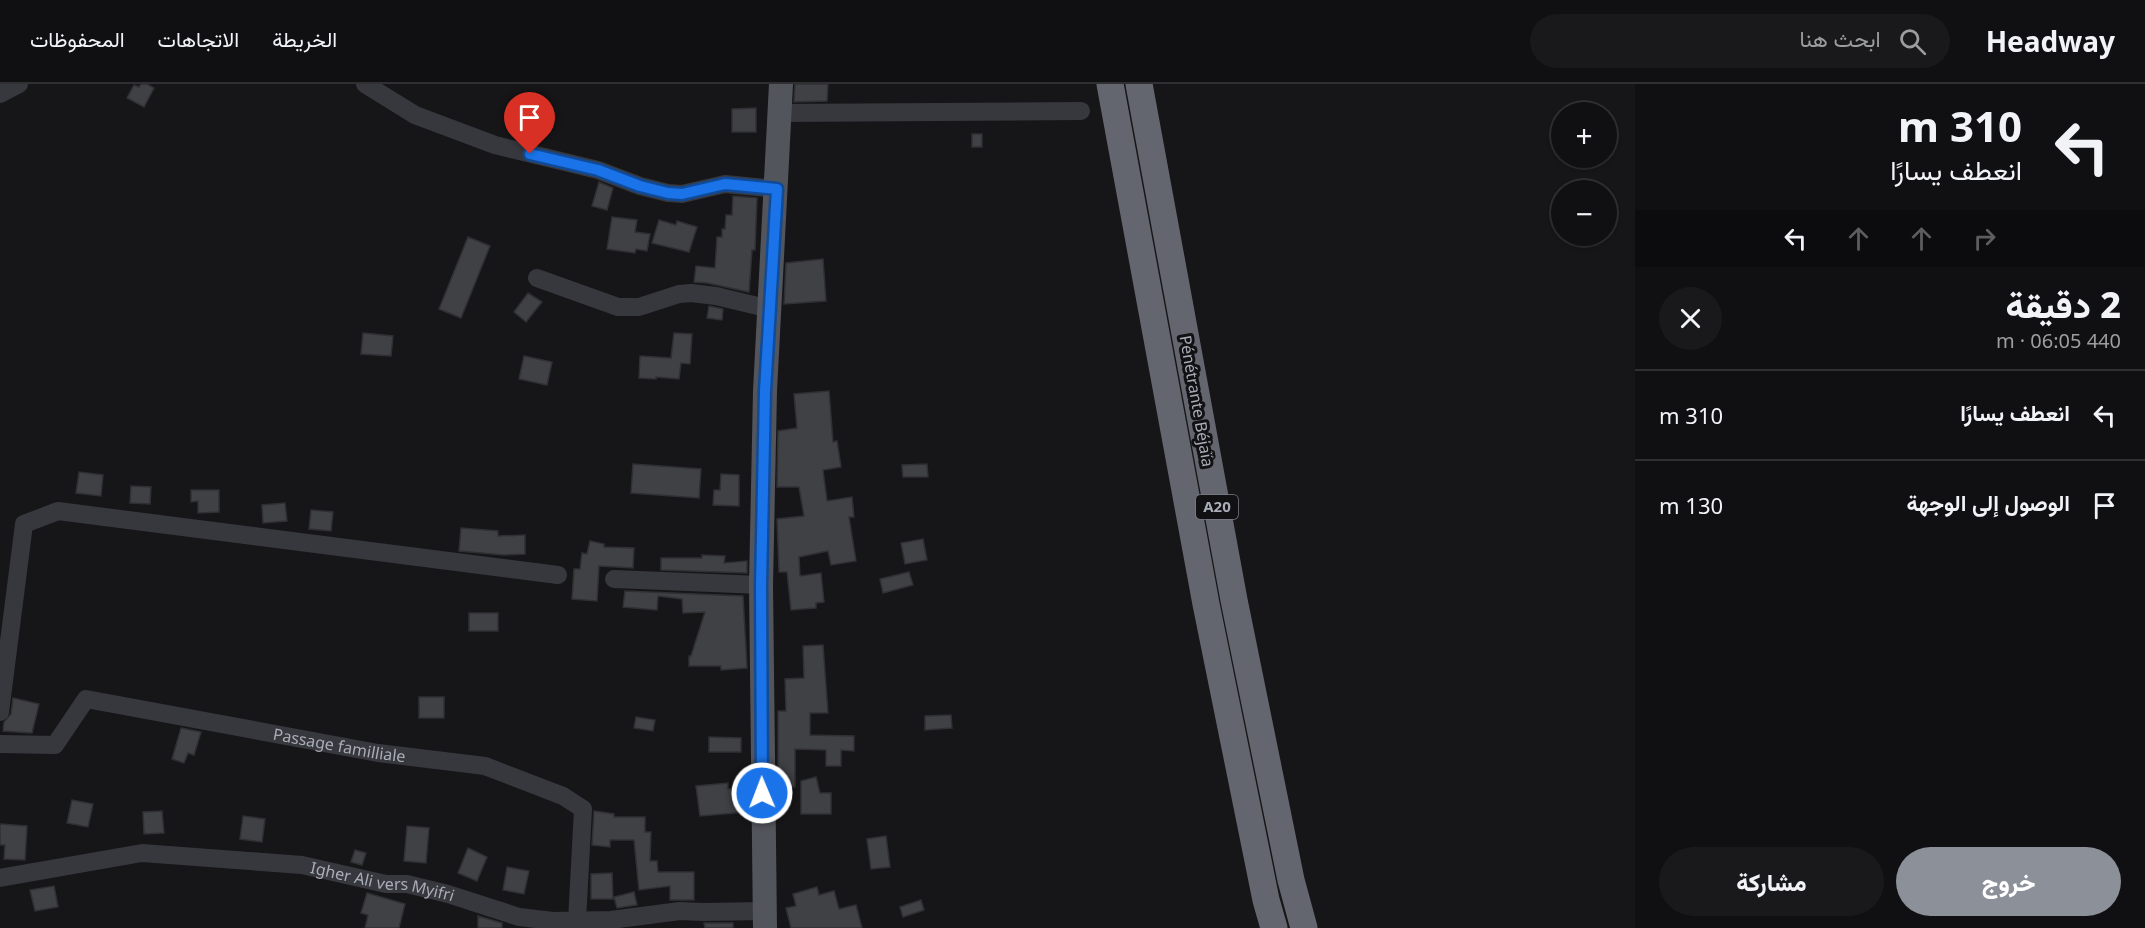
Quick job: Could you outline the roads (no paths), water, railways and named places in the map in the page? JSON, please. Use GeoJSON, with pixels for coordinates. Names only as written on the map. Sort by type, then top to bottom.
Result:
{"type":"FeatureCollection","features":[{"type":"Feature","properties":{"kind":"highway","name":"Pénétrante Béjaïa"},"geometry":{"type":"LineString","coordinates":[[1110,84],[1206,604],[1266,900],[1274,928]]}},
{"type":"Feature","properties":{"kind":"highway","name":"Pénétrante Béjaïa"},"geometry":{"type":"LineString","coordinates":[[1139,84],[1236,612],[1291,880],[1304,928]]}},
{"type":"Feature","properties":{"kind":"main road"},"geometry":{"type":"LineString","coordinates":[[765,919],[761,585],[765,391],[782,84]]}},
{"type":"Feature","properties":{"kind":"street"},"geometry":{"type":"LineString","coordinates":[[0,94],[19,84]]}},
{"type":"Feature","properties":{"kind":"street"},"geometry":{"type":"LineString","coordinates":[[365,84],[415,115],[495,145],[598,170],[640,186],[682,194],[725,184],[777,189]]}},
{"type":"Feature","properties":{"kind":"street"},"geometry":{"type":"LineString","coordinates":[[780,113],[1081,111]]}},
{"type":"Feature","properties":{"kind":"street"},"geometry":{"type":"LineString","coordinates":[[537,278],[618,307],[639,307],[679,294],[691,293],[716,296],[770,309]]}},
{"type":"Feature","properties":{"kind":"street"},"geometry":{"type":"LineString","coordinates":[[0,712],[24,524],[58,511],[558,575]]}},
{"type":"Feature","properties":{"kind":"street"},"geometry":{"type":"LineString","coordinates":[[614,579],[761,585]]}},
{"type":"Feature","properties":{"kind":"street","name":"Passage familliale"},"geometry":{"type":"LineString","coordinates":[[0,744],[55,745],[86,699],[378,753],[485,766],[563,796],[583,809],[577,921]]}},
{"type":"Feature","properties":{"kind":"street","name":"Igher Ali vers Myifri"},"geometry":{"type":"LineString","coordinates":[[0,878],[142,853],[302,865],[386,884],[417,886],[519,917],[577,921],[622,919],[680,910],[765,919]]}}]}
